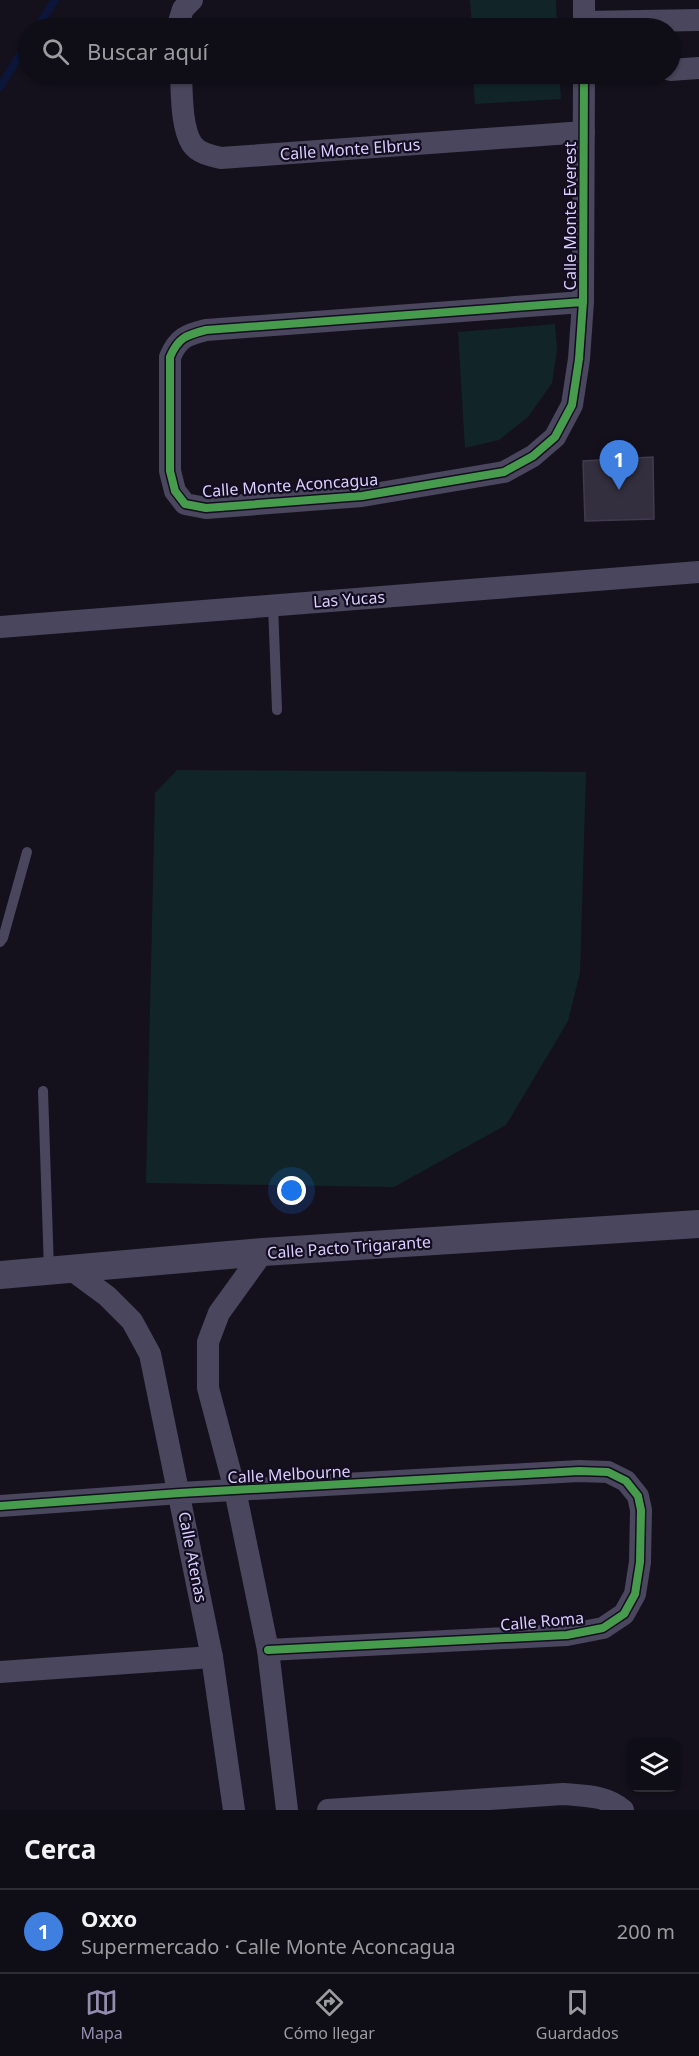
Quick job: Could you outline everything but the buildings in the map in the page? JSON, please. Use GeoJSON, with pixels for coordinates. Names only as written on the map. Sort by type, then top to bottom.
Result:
{"type":"FeatureCollection","features":[{"type":"Feature","properties":{"kind":"street"},"geometry":{"type":"LineString","coordinates":[[180,18],[183,9],[192,0]]}},
{"type":"Feature","properties":{"kind":"street"},"geometry":{"type":"LineString","coordinates":[[584,17],[622,18]]}},
{"type":"Feature","properties":{"kind":"street"},"geometry":{"type":"LineString","coordinates":[[681,20],[699,20]]}},
{"type":"Feature","properties":{"kind":"street"},"geometry":{"type":"LineString","coordinates":[[681,69],[699,68]]}},
{"type":"Feature","properties":{"kind":"street","name":"Calle Monte Elbrus"},"geometry":{"type":"LineString","coordinates":[[182,84],[186,130],[192,145],[205,154],[221,158],[584,132]]}},
{"type":"Feature","properties":{"kind":"street","name":"Calle Monte Everest"},"geometry":{"type":"LineString","coordinates":[[579,359],[583,302],[584,84]]}},
{"type":"Feature","properties":{"kind":"street","name":"Calle Monte Aconcagua"},"geometry":{"type":"LineString","coordinates":[[579,359],[572,405],[555,436],[533,456],[504,472],[362,496],[206,508],[185,504],[175,491],[170,471],[170,357],[176,343],[190,334],[206,330],[583,302]]}},
{"type":"Feature","properties":{"kind":"street","name":"Las Yucas"},"geometry":{"type":"LineString","coordinates":[[0,627],[699,572]]}},
{"type":"Feature","properties":{"kind":"street","name":"Calle Pacto Trigarante"},"geometry":{"type":"LineString","coordinates":[[0,1275],[263,1252],[699,1224]]}},
{"type":"Feature","properties":{"kind":"street"},"geometry":{"type":"LineString","coordinates":[[263,1252],[219,1314],[208,1342],[207,1388],[235,1490],[268,1650],[287,1810]]}},
{"type":"Feature","properties":{"kind":"street","name":"Calle Atenas"},"geometry":{"type":"LineString","coordinates":[[59,1269],[107,1296],[132,1321],[150,1354],[212,1657],[234,1810]]}},
{"type":"Feature","properties":{"kind":"street","name":"Calle Melbourne"},"geometry":{"type":"LineString","coordinates":[[0,1506],[180,1493],[579,1471]]}},
{"type":"Feature","properties":{"kind":"street","name":"Calle Roma"},"geometry":{"type":"LineString","coordinates":[[268,1650],[567,1635],[603,1628],[624,1614],[635,1594],[640,1562],[641,1510],[638,1496],[626,1481],[608,1472],[579,1471]]}},
{"type":"Feature","properties":{"kind":"street"},"geometry":{"type":"LineString","coordinates":[[0,1672],[212,1657]]}},
{"type":"Feature","properties":{"kind":"street"},"geometry":{"type":"LineString","coordinates":[[328,1810],[562,1794],[591,1796],[614,1802],[623,1810]]}},
{"type":"Feature","properties":{"kind":"lane"},"geometry":{"type":"LineString","coordinates":[[273,605],[277,710]]}},
{"type":"Feature","properties":{"kind":"lane"},"geometry":{"type":"LineString","coordinates":[[0,942],[27,852]]}},
{"type":"Feature","properties":{"kind":"lane"},"geometry":{"type":"LineString","coordinates":[[43,1091],[59,1269]]}},
{"type":"Feature","properties":{"kind":"green space"},"geometry":{"type":"Polygon","coordinates":[[[470,0],[556,0],[557,18],[471,18],[470,0]]]}},
{"type":"Feature","properties":{"kind":"green space"},"geometry":{"type":"Polygon","coordinates":[[[474,84],[560,84],[561,99],[475,104],[474,84]]]}},
{"type":"Feature","properties":{"kind":"green space"},"geometry":{"type":"Polygon","coordinates":[[[555,324],[557,350],[552,383],[528,417],[499,440],[465,448],[458,332],[555,324]]]}},
{"type":"Feature","properties":{"kind":"green space"},"geometry":{"type":"Polygon","coordinates":[[[177,770],[586,772],[580,973],[568,1021],[506,1125],[394,1187],[146,1183],[155,793],[177,770]]]}},
{"type":"Feature","properties":{"kind":"waterway"},"geometry":{"type":"LineString","coordinates":[[43,18],[55,0]]}},
{"type":"Feature","properties":{"kind":"waterway"},"geometry":{"type":"LineString","coordinates":[[0,87],[18,58]]}},
{"type":"Feature","properties":{"kind":"cycle path"},"geometry":{"type":"LineString","coordinates":[[583,302],[584,84]]}},
{"type":"Feature","properties":{"kind":"cycle path"},"geometry":{"type":"LineString","coordinates":[[583,302],[579,359],[572,405],[555,437],[533,456],[504,472],[362,496],[206,508],[185,504],[175,491],[170,471],[170,357],[176,345],[188,336],[206,330],[583,302]]}},
{"type":"Feature","properties":{"kind":"cycle path"},"geometry":{"type":"LineString","coordinates":[[0,1506],[180,1493],[579,1471],[608,1472],[626,1481],[638,1496],[641,1510],[640,1562],[635,1594],[624,1614],[603,1628],[567,1635],[268,1650]]}},
{"type":"Feature","properties":{"kind":"place","name":"Oxxo"},"geometry":{"type":"Point","coordinates":[619,490]}}]}
